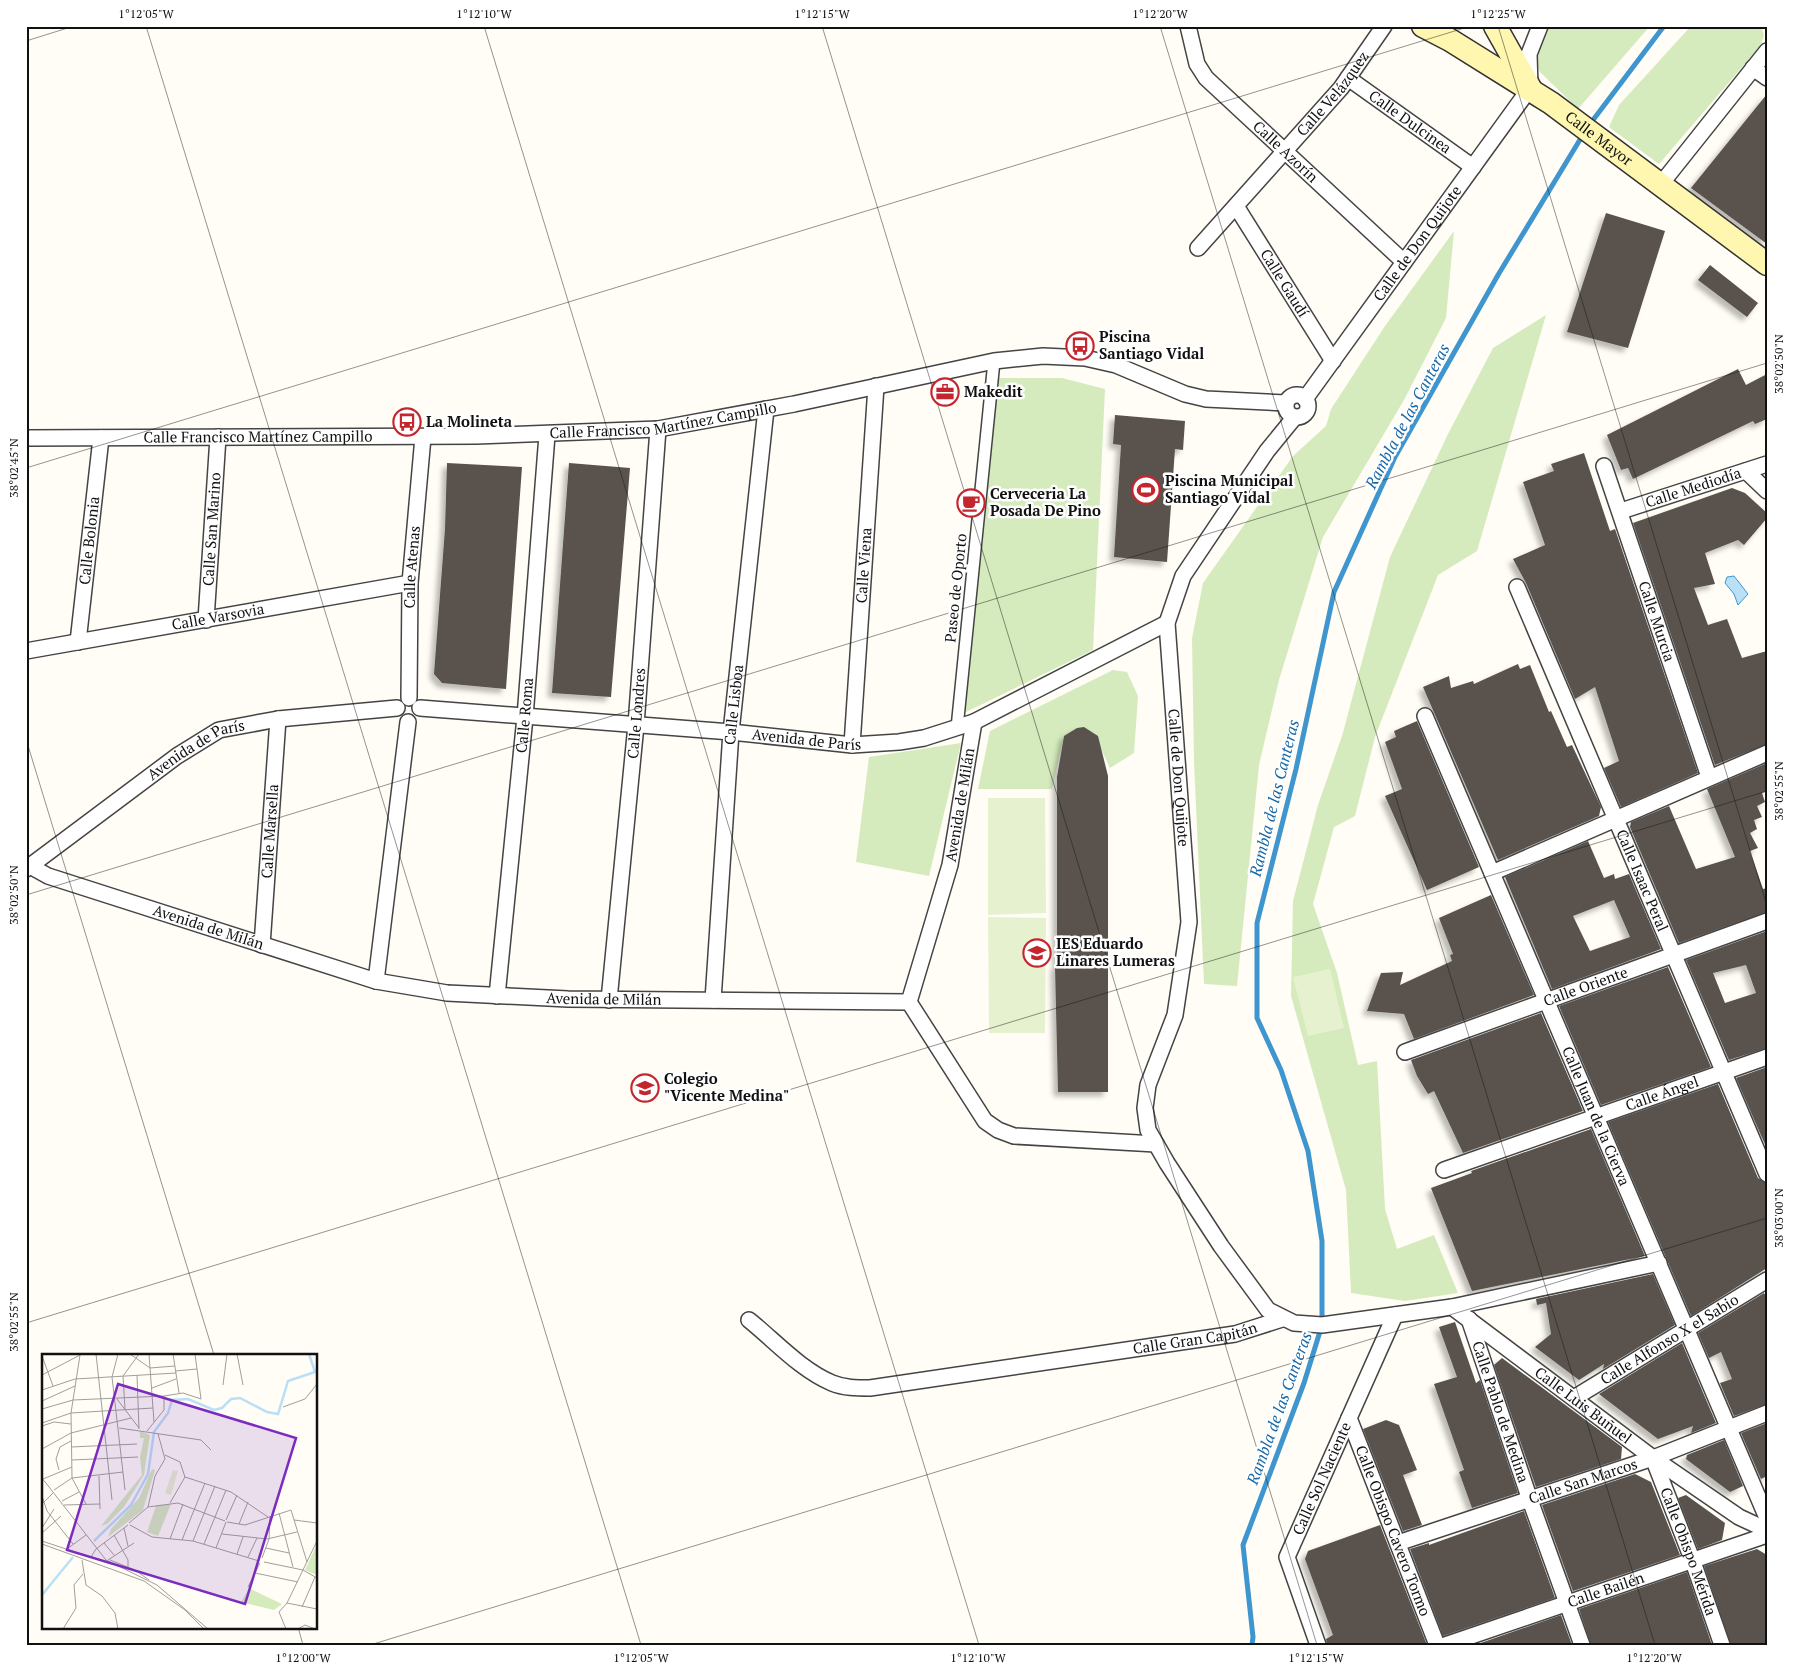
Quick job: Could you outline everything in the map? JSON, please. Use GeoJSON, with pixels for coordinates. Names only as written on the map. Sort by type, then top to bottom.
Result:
{"type":"FeatureCollection","features":[{"type":"Feature","properties":{"kind":"main road","name":"Calle Mayor"},"geometry":{"type":"LineString","coordinates":[[1423,26],[1530,88],[1767,264]]}},
{"type":"Feature","properties":{"kind":"main road"},"geometry":{"type":"LineString","coordinates":[[1495,26],[1530,88]]}},
{"type":"Feature","properties":{"kind":"street","name":"Calle Azorín"},"geometry":{"type":"LineString","coordinates":[[1188,26],[1197,64],[1206,78],[1404,262]]}},
{"type":"Feature","properties":{"kind":"street","name":"Calle Velázquez"},"geometry":{"type":"LineString","coordinates":[[1198,248],[1348,78],[1384,26]]}},
{"type":"Feature","properties":{"kind":"street"},"geometry":{"type":"LineString","coordinates":[[1530,88],[1529,54],[1540,26]]}},
{"type":"Feature","properties":{"kind":"street"},"geometry":{"type":"LineString","coordinates":[[1661,184],[1767,51]]}},
{"type":"Feature","properties":{"kind":"street"},"geometry":{"type":"LineString","coordinates":[[1753,68],[1767,78]]}},
{"type":"Feature","properties":{"kind":"street","name":"Calle Dulcinea"},"geometry":{"type":"LineString","coordinates":[[1348,78],[1473,167]]}},
{"type":"Feature","properties":{"kind":"street","name":"Calle de Don Quijote"},"geometry":{"type":"LineString","coordinates":[[1306,399],[1530,88]]}},
{"type":"Feature","properties":{"kind":"street","name":"Calle Gaudí"},"geometry":{"type":"LineString","coordinates":[[1236,206],[1333,361]]}},
{"type":"Feature","properties":{"kind":"street","name":"Calle Francisco Martínez Campillo"},"geometry":{"type":"LineString","coordinates":[[26,438],[423,437],[547,435],[658,429],[766,409],[994,361],[1043,356],[1085,358],[1116,365],[1192,396],[1235,402],[1286,404]]}},
{"type":"Feature","properties":{"kind":"street","name":"Paseo de Oporto"},"geometry":{"type":"LineString","coordinates":[[957,728],[994,361]]}},
{"type":"Feature","properties":{"kind":"street","name":"Calle Viena"},"geometry":{"type":"LineString","coordinates":[[852,745],[876,386]]}},
{"type":"Feature","properties":{"kind":"street"},"geometry":{"type":"LineString","coordinates":[[1300,395],[1306,399],[1308,405],[1306,414],[1294,418],[1286,410],[1286,404],[1292,396],[1300,395]]}},
{"type":"Feature","properties":{"kind":"street","name":"Calle Lisboa"},"geometry":{"type":"LineString","coordinates":[[713,1000],[731,732],[766,409]]}},
{"type":"Feature","properties":{"kind":"street","name":"Calle de Don Quijote"},"geometry":{"type":"LineString","coordinates":[[1282,1319],[1268,1310],[1221,1246],[1148,1130],[1145,1108],[1148,1085],[1175,1014],[1189,922],[1167,623],[1183,576],[1267,451],[1294,418]]}},
{"type":"Feature","properties":{"kind":"street","name":"Calle Londres"},"geometry":{"type":"LineString","coordinates":[[609,1000],[636,725],[658,429]]}},
{"type":"Feature","properties":{"kind":"street","name":"Calle Roma"},"geometry":{"type":"LineString","coordinates":[[498,996],[525,717],[547,435]]}},
{"type":"Feature","properties":{"kind":"street","name":"Calle Atenas"},"geometry":{"type":"LineString","coordinates":[[414,703],[410,584],[423,437]]}},
{"type":"Feature","properties":{"kind":"street","name":"Calle Bolonia"},"geometry":{"type":"LineString","coordinates":[[78,642],[100,438]]}},
{"type":"Feature","properties":{"kind":"street","name":"Calle San Marino"},"geometry":{"type":"LineString","coordinates":[[206,620],[218,438]]}},
{"type":"Feature","properties":{"kind":"street","name":"Calle Mediodía"},"geometry":{"type":"LineString","coordinates":[[1621,511],[1767,464]]}},
{"type":"Feature","properties":{"kind":"street","name":"Calle Murcia"},"geometry":{"type":"LineString","coordinates":[[1604,466],[1621,511],[1709,777]]}},
{"type":"Feature","properties":{"kind":"street"},"geometry":{"type":"LineString","coordinates":[[1746,470],[1767,491]]}},
{"type":"Feature","properties":{"kind":"street","name":"Calle Varsovia"},"geometry":{"type":"LineString","coordinates":[[26,651],[410,584]]}},
{"type":"Feature","properties":{"kind":"street","name":"Calle Isaac Peral"},"geometry":{"type":"LineString","coordinates":[[1516,587],[1767,1174]]}},
{"type":"Feature","properties":{"kind":"street","name":"Avenida de París"},"geometry":{"type":"LineString","coordinates":[[414,703],[525,717],[731,732],[852,745],[916,740],[974,722],[1167,623]]}},
{"type":"Feature","properties":{"kind":"street"},"geometry":{"type":"LineString","coordinates":[[400,702],[414,703],[416,719],[408,722],[400,719],[397,708],[400,702]]}},
{"type":"Feature","properties":{"kind":"street","name":"Avenida de París"},"geometry":{"type":"LineString","coordinates":[[28,868],[177,756],[219,730],[278,719],[397,708]]}},
{"type":"Feature","properties":{"kind":"street","name":"Calle Juan de la Cierva"},"geometry":{"type":"LineString","coordinates":[[1425,716],[1767,1518]]}},
{"type":"Feature","properties":{"kind":"street","name":"Calle Marsella"},"geometry":{"type":"LineString","coordinates":[[262,945],[278,719]]}},
{"type":"Feature","properties":{"kind":"street"},"geometry":{"type":"LineString","coordinates":[[376,981],[408,722]]}},
{"type":"Feature","properties":{"kind":"street","name":"Avenida de Milán"},"geometry":{"type":"LineString","coordinates":[[28,868],[376,981],[447,993],[609,1000],[909,1002],[950,865],[974,722]]}},
{"type":"Feature","properties":{"kind":"street"},"geometry":{"type":"LineString","coordinates":[[1492,873],[1767,753]]}},
{"type":"Feature","properties":{"kind":"street","name":"Calle Oriente"},"geometry":{"type":"LineString","coordinates":[[1405,1052],[1767,921]]}},
{"type":"Feature","properties":{"kind":"street"},"geometry":{"type":"LineString","coordinates":[[909,1002],[985,1120],[998,1130],[1014,1136],[1156,1144]]}},
{"type":"Feature","properties":{"kind":"street","name":"Calle Ángel"},"geometry":{"type":"LineString","coordinates":[[1444,1170],[1767,1057]]}},
{"type":"Feature","properties":{"kind":"street","name":"Calle Gran Capitán"},"geometry":{"type":"LineString","coordinates":[[749,1320],[803,1364],[832,1383],[861,1388],[1236,1334],[1282,1319],[1294,1323],[1322,1325],[1452,1307],[1659,1263]]}},
{"type":"Feature","properties":{"kind":"street","name":"Calle Alfonso X el Sabio"},"geometry":{"type":"LineString","coordinates":[[1574,1398],[1767,1280]]}},
{"type":"Feature","properties":{"kind":"street","name":"Calle Luis Buñuel"},"geometry":{"type":"LineString","coordinates":[[1452,1307],[1653,1458],[1739,1517],[1767,1530]]}},
{"type":"Feature","properties":{"kind":"street","name":"Calle Sol Naciente"},"geometry":{"type":"LineString","coordinates":[[1318,1645],[1287,1557],[1395,1315]]}},
{"type":"Feature","properties":{"kind":"street","name":"Calle Pablo de Medina"},"geometry":{"type":"LineString","coordinates":[[1468,1319],[1582,1645]]}},
{"type":"Feature","properties":{"kind":"street","name":"Calle San Marcos"},"geometry":{"type":"LineString","coordinates":[[1398,1543],[1653,1458],[1767,1414]]}},
{"type":"Feature","properties":{"kind":"street","name":"Calle Obispo Cavero Tormo"},"geometry":{"type":"LineString","coordinates":[[1349,1418],[1438,1645]]}},
{"type":"Feature","properties":{"kind":"street","name":"Calle Obispo Mérida"},"geometry":{"type":"LineString","coordinates":[[1653,1458],[1692,1559],[1722,1645]]}},
{"type":"Feature","properties":{"kind":"street","name":"Calle Bailén"},"geometry":{"type":"LineString","coordinates":[[1445,1645],[1692,1559],[1767,1535]]}},
{"type":"Feature","properties":{"kind":"green space"},"geometry":{"type":"Polygon","coordinates":[[[1545,26],[1650,26],[1578,109],[1540,72],[1535,60],[1545,26]]]}},
{"type":"Feature","properties":{"kind":"green space"},"geometry":{"type":"Polygon","coordinates":[[[1691,26],[1761,26],[1764,35],[1761,45],[1659,164],[1609,127],[1619,105],[1691,26]]]}},
{"type":"Feature","properties":{"kind":"green space"},"geometry":{"type":"Polygon","coordinates":[[[1454,231],[1446,318],[1404,400],[1323,537],[1279,680],[1259,765],[1237,986],[1204,984],[1194,762],[1192,638],[1203,583],[1293,456],[1326,426],[1331,409],[1385,326],[1454,231]]]}},
{"type":"Feature","properties":{"kind":"green space"},"geometry":{"type":"Polygon","coordinates":[[[1546,315],[1477,551],[1438,575],[1375,737],[1355,816],[1334,827],[1313,904],[1337,973],[1358,1065],[1377,1061],[1385,1209],[1397,1249],[1434,1235],[1458,1293],[1405,1301],[1351,1293],[1346,1190],[1291,996],[1293,901],[1318,805],[1342,736],[1390,557],[1448,434],[1493,348],[1546,315]]]}},
{"type":"Feature","properties":{"kind":"green space"},"geometry":{"type":"Polygon","coordinates":[[[996,378],[1062,378],[1105,389],[1093,650],[964,713],[996,378]]]}},
{"type":"Feature","properties":{"kind":"green space"},"geometry":{"type":"Polygon","coordinates":[[[1113,670],[1127,672],[1138,696],[1134,753],[1110,768],[1096,738],[1064,736],[1052,789],[978,789],[990,731],[1113,670]]]}},
{"type":"Feature","properties":{"kind":"green space"},"geometry":{"type":"Polygon","coordinates":[[[961,743],[929,876],[856,862],[869,757],[961,743]]]}},
{"type":"Feature","properties":{"kind":"green space"},"geometry":{"type":"Polygon","coordinates":[[[988,798],[1045,798],[1046,913],[988,915],[988,798]]]}},
{"type":"Feature","properties":{"kind":"green space"},"geometry":{"type":"Polygon","coordinates":[[[988,917],[1046,918],[1045,1033],[989,1033],[988,917]]]}},
{"type":"Feature","properties":{"kind":"green space"},"geometry":{"type":"Polygon","coordinates":[[[1330,969],[1344,1028],[1308,1036],[1293,977],[1330,969]]]}},
{"type":"Feature","properties":{"kind":"water"},"geometry":{"type":"Polygon","coordinates":[[[1734,576],[1748,594],[1738,605],[1734,594],[1725,583],[1727,577],[1734,576]]]}},
{"type":"Feature","properties":{"kind":"building"},"geometry":{"type":"Polygon","coordinates":[[[1767,94],[1767,244],[1691,188],[1767,94]]]}},
{"type":"Feature","properties":{"kind":"building"},"geometry":{"type":"Polygon","coordinates":[[[1606,213],[1665,231],[1628,348],[1567,332],[1606,213]]]}},
{"type":"Feature","properties":{"kind":"building"},"geometry":{"type":"Polygon","coordinates":[[[1710,265],[1758,303],[1747,317],[1698,280],[1710,265]]]}},
{"type":"Feature","properties":{"kind":"building"},"geometry":{"type":"Polygon","coordinates":[[[1738,369],[1746,385],[1767,374],[1767,419],[1755,424],[1753,421],[1633,479],[1628,468],[1621,470],[1607,435],[1738,369]]]}},
{"type":"Feature","properties":{"kind":"building"},"geometry":{"type":"Polygon","coordinates":[[[1115,415],[1185,421],[1183,450],[1175,449],[1167,562],[1114,557],[1121,445],[1113,444],[1115,415]]]}},
{"type":"Feature","properties":{"kind":"building"},"geometry":{"type":"Polygon","coordinates":[[[1584,453],[1610,531],[1615,529],[1698,773],[1621,807],[1604,768],[1619,761],[1595,687],[1575,699],[1526,583],[1513,559],[1545,545],[1523,482],[1554,471],[1551,464],[1584,453]]]}},
{"type":"Feature","properties":{"kind":"building"},"geometry":{"type":"Polygon","coordinates":[[[447,463],[522,467],[506,689],[442,683],[434,674],[445,529],[447,463]]]}},
{"type":"Feature","properties":{"kind":"building"},"geometry":{"type":"Polygon","coordinates":[[[569,463],[630,468],[611,697],[552,693],[569,463]]]}},
{"type":"Feature","properties":{"kind":"building"},"geometry":{"type":"Polygon","coordinates":[[[1732,488],[1745,493],[1767,513],[1767,518],[1744,545],[1738,540],[1705,553],[1715,584],[1694,588],[1708,625],[1727,619],[1742,658],[1767,651],[1767,744],[1715,765],[1633,523],[1732,488]]]}},
{"type":"Feature","properties":{"kind":"building"},"geometry":{"type":"Polygon","coordinates":[[[1518,664],[1520,669],[1530,665],[1549,712],[1551,711],[1567,747],[1572,745],[1601,807],[1599,816],[1498,860],[1423,687],[1449,676],[1451,688],[1473,681],[1474,684],[1518,664]]]}},
{"type":"Feature","properties":{"kind":"building"},"geometry":{"type":"Polygon","coordinates":[[[1417,721],[1479,867],[1427,890],[1385,796],[1402,789],[1385,742],[1396,737],[1394,731],[1417,721]]]}},
{"type":"Feature","properties":{"kind":"building"},"geometry":{"type":"Polygon","coordinates":[[[1084,727],[1098,736],[1108,776],[1108,1092],[1058,1092],[1055,966],[1057,966],[1057,777],[1064,736],[1077,728],[1084,727]]]}},
{"type":"Feature","properties":{"kind":"building"},"geometry":{"type":"Polygon","coordinates":[[[1767,763],[1767,791],[1762,793],[1765,802],[1757,806],[1762,817],[1754,820],[1757,829],[1750,833],[1758,848],[1750,851],[1763,889],[1767,888],[1767,912],[1679,943],[1630,827],[1631,822],[1669,806],[1696,869],[1735,857],[1707,789],[1767,763]]]}},
{"type":"Feature","properties":{"kind":"building"},"geometry":{"type":"Polygon","coordinates":[[[1588,841],[1604,878],[1614,874],[1615,879],[1629,874],[1661,949],[1552,989],[1505,877],[1588,841]],[[1614,900],[1573,916],[1590,951],[1630,937],[1614,900]]]}},
{"type":"Feature","properties":{"kind":"building"},"geometry":{"type":"Polygon","coordinates":[[[1491,895],[1534,995],[1414,1039],[1404,1014],[1367,1011],[1381,973],[1403,972],[1400,985],[1452,961],[1450,955],[1453,954],[1439,918],[1491,895]]]}},
{"type":"Feature","properties":{"kind":"building"},"geometry":{"type":"Polygon","coordinates":[[[1767,931],[1767,1048],[1729,1060],[1686,960],[1767,931]],[[1746,965],[1713,973],[1725,1003],[1756,993],[1746,965]]]}},
{"type":"Feature","properties":{"kind":"building"},"geometry":{"type":"Polygon","coordinates":[[[1668,967],[1711,1067],[1601,1105],[1559,1006],[1668,967]]]}},
{"type":"Feature","properties":{"kind":"building"},"geometry":{"type":"Polygon","coordinates":[[[1541,1013],[1583,1111],[1463,1153],[1434,1091],[1428,1094],[1417,1076],[1411,1060],[1541,1013]]]}},
{"type":"Feature","properties":{"kind":"building"},"geometry":{"type":"Polygon","coordinates":[[[1767,1067],[1767,1149],[1736,1078],[1767,1067]]]}},
{"type":"Feature","properties":{"kind":"building"},"geometry":{"type":"Polygon","coordinates":[[[1718,1084],[1758,1178],[1767,1183],[1767,1268],[1691,1316],[1608,1122],[1718,1084]]]}},
{"type":"Feature","properties":{"kind":"building"},"geometry":{"type":"Polygon","coordinates":[[[1591,1129],[1645,1256],[1472,1291],[1431,1188],[1472,1173],[1471,1171],[1591,1129]]]}},
{"type":"Feature","properties":{"kind":"building"},"geometry":{"type":"Polygon","coordinates":[[[1653,1274],[1675,1325],[1603,1369],[1604,1364],[1579,1380],[1535,1347],[1551,1334],[1546,1303],[1537,1305],[1536,1299],[1653,1274]]]}},
{"type":"Feature","properties":{"kind":"building"},"geometry":{"type":"Polygon","coordinates":[[[1764,1293],[1767,1297],[1767,1404],[1734,1416],[1720,1383],[1732,1379],[1721,1352],[1709,1358],[1698,1333],[1764,1293]]]}},
{"type":"Feature","properties":{"kind":"building"},"geometry":{"type":"Polygon","coordinates":[[[1455,1322],[1476,1383],[1480,1380],[1518,1493],[1472,1508],[1459,1472],[1464,1470],[1434,1384],[1457,1377],[1439,1327],[1455,1322]]]}},
{"type":"Feature","properties":{"kind":"building"},"geometry":{"type":"Polygon","coordinates":[[[1682,1343],[1716,1423],[1691,1433],[1693,1426],[1658,1439],[1599,1394],[1682,1343]]]}},
{"type":"Feature","properties":{"kind":"building"},"geometry":{"type":"Polygon","coordinates":[[[1502,1358],[1622,1447],[1621,1459],[1536,1487],[1494,1365],[1502,1358]]]}},
{"type":"Feature","properties":{"kind":"building"},"geometry":{"type":"Polygon","coordinates":[[[1386,1420],[1399,1425],[1417,1470],[1403,1475],[1422,1525],[1403,1531],[1363,1429],[1386,1420]]]}},
{"type":"Feature","properties":{"kind":"building"},"geometry":{"type":"Polygon","coordinates":[[[1767,1423],[1767,1476],[1761,1479],[1741,1433],[1767,1423]]]}},
{"type":"Feature","properties":{"kind":"building"},"geometry":{"type":"Polygon","coordinates":[[[1724,1440],[1743,1486],[1730,1492],[1686,1459],[1687,1455],[1724,1440]]]}},
{"type":"Feature","properties":{"kind":"building"},"geometry":{"type":"Polygon","coordinates":[[[1635,1474],[1651,1482],[1680,1555],[1573,1591],[1542,1505],[1635,1474]]]}},
{"type":"Feature","properties":{"kind":"building"},"geometry":{"type":"Polygon","coordinates":[[[1686,1495],[1725,1523],[1722,1540],[1698,1549],[1678,1498],[1686,1495]]]}},
{"type":"Feature","properties":{"kind":"building"},"geometry":{"type":"Polygon","coordinates":[[[1524,1511],[1555,1598],[1443,1636],[1410,1549],[1429,1543],[1429,1545],[1524,1511]]]}},
{"type":"Feature","properties":{"kind":"building"},"geometry":{"type":"Polygon","coordinates":[[[1380,1525],[1427,1645],[1327,1645],[1326,1639],[1333,1635],[1305,1559],[1308,1551],[1380,1525]]]}},
{"type":"Feature","properties":{"kind":"building"},"geometry":{"type":"Polygon","coordinates":[[[1757,1549],[1767,1555],[1767,1645],[1731,1645],[1704,1566],[1757,1549]]]}},
{"type":"Feature","properties":{"kind":"building"},"geometry":{"type":"Polygon","coordinates":[[[1687,1572],[1712,1645],[1591,1645],[1579,1609],[1687,1572]]]}},
{"type":"Feature","properties":{"kind":"building"},"geometry":{"type":"Polygon","coordinates":[[[1561,1615],[1572,1645],[1475,1645],[1561,1615]]]}},
{"type":"Feature","properties":{"kind":"waterway","name":"Rambla de las Canteras"},"geometry":{"type":"LineString","coordinates":[[1590,124],[1664,26]]}},
{"type":"Feature","properties":{"kind":"waterway","name":"Rambla de las Canteras"},"geometry":{"type":"LineString","coordinates":[[1252,1645],[1253,1637],[1243,1545],[1304,1383],[1322,1325],[1322,1241],[1308,1151],[1281,1070],[1257,1018],[1257,923],[1296,769],[1334,592],[1395,457],[1498,275],[1584,133]]}},
{"type":"Feature","properties":{"kind":"place","name":"Piscina Santiago Vidal"},"geometry":{"type":"Point","coordinates":[1080,346]}},
{"type":"Feature","properties":{"kind":"place","name":"Makedit"},"geometry":{"type":"Point","coordinates":[945,392]}},
{"type":"Feature","properties":{"kind":"place","name":"La Molineta"},"geometry":{"type":"Point","coordinates":[407,422]}},
{"type":"Feature","properties":{"kind":"place","name":"Piscina Municipal Santiago Vidal"},"geometry":{"type":"Point","coordinates":[1146,490]}},
{"type":"Feature","properties":{"kind":"place","name":"Cerveceria La Posada De Pino"},"geometry":{"type":"Point","coordinates":[971,503]}},
{"type":"Feature","properties":{"kind":"place","name":"IES Eduardo Linares Lumeras"},"geometry":{"type":"Point","coordinates":[1037,953]}},
{"type":"Feature","properties":{"kind":"place","name":"Colegio \"Vicente Medina\""},"geometry":{"type":"Point","coordinates":[645,1088]}}]}
